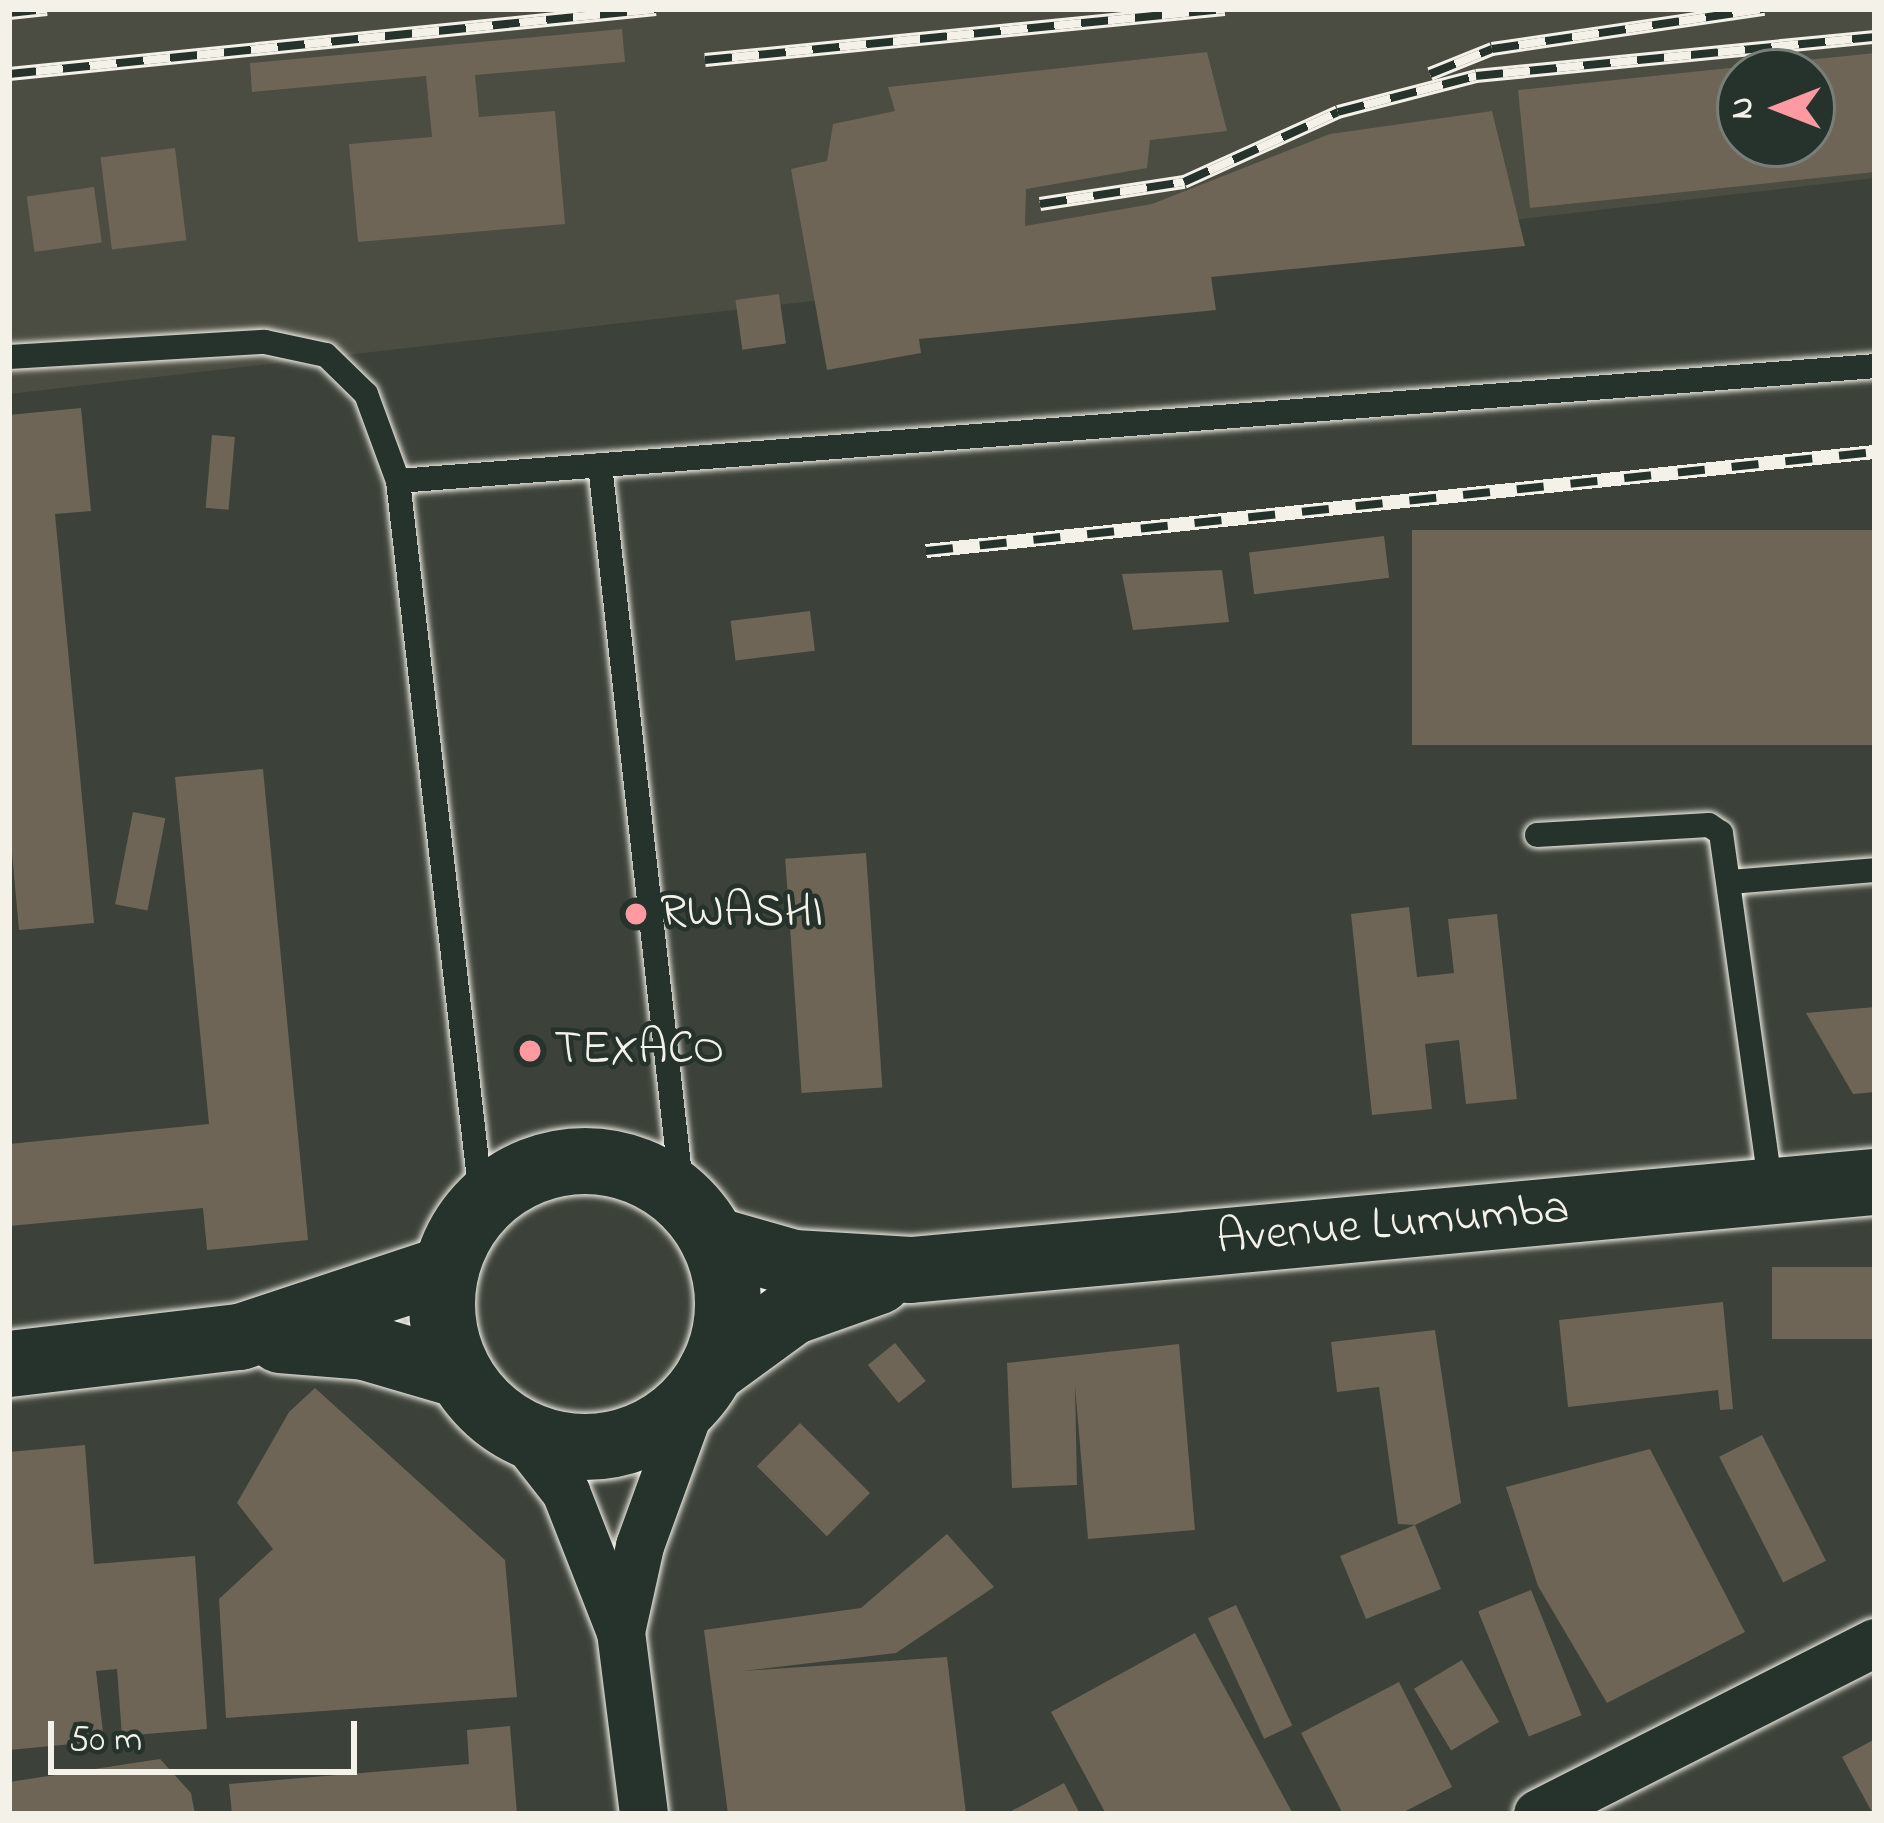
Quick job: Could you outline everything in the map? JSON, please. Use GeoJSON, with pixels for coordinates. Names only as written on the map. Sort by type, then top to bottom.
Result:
{"type":"FeatureCollection","features":[{"type":"Feature","properties":{"kind":"main road"},"geometry":{"type":"LineString","coordinates":[[460,1375],[443,1323],[446,1269],[482,1205],[527,1173],[582,1160],[637,1171],[698,1221],[794,1263],[911,1270]]}},
{"type":"Feature","properties":{"kind":"main road","name":"Avenue Lumumba"},"geometry":{"type":"LineString","coordinates":[[911,1270],[1875,1182]]}},
{"type":"Feature","properties":{"kind":"main road"},"geometry":{"type":"LineString","coordinates":[[698,1221],[727,1317],[703,1383]]}},
{"type":"Feature","properties":{"kind":"main road"},"geometry":{"type":"LineString","coordinates":[[240,1337],[446,1269]]}},
{"type":"Feature","properties":{"kind":"main road"},"geometry":{"type":"LineString","coordinates":[[9,1364],[240,1337],[365,1347],[460,1375],[518,1431],[570,1448],[625,1442],[792,1312],[911,1270]]}},
{"type":"Feature","properties":{"kind":"street"},"geometry":{"type":"LineString","coordinates":[[621,1632],[640,1546],[703,1383]]}},
{"type":"Feature","properties":{"kind":"street"},"geometry":{"type":"LineString","coordinates":[[518,1431],[566,1492],[621,1632],[644,1814]]}},
{"type":"Feature","properties":{"kind":"street"},"geometry":{"type":"LineString","coordinates":[[1538,1814],[1875,1643]]}},
{"type":"Feature","properties":{"kind":"lane"},"geometry":{"type":"LineString","coordinates":[[9,357],[223,340],[304,347],[326,356],[366,394],[398,481],[482,1205]]}},
{"type":"Feature","properties":{"kind":"lane"},"geometry":{"type":"LineString","coordinates":[[398,481],[1875,366]]}},
{"type":"Feature","properties":{"kind":"lane"},"geometry":{"type":"LineString","coordinates":[[600,465],[698,1221]]}},
{"type":"Feature","properties":{"kind":"lane"},"geometry":{"type":"LineString","coordinates":[[1537,835],[1709,825],[1724,839],[1771,1190]]}},
{"type":"Feature","properties":{"kind":"lane"},"geometry":{"type":"LineString","coordinates":[[1730,882],[1875,869]]}},
{"type":"Feature","properties":{"kind":"shaded area"},"geometry":{"type":"Polygon","coordinates":[[[9,9],[1875,9],[1875,178],[9,394],[9,9]]]}},
{"type":"Feature","properties":{"kind":"building"},"geometry":{"type":"Polygon","coordinates":[[[622,29],[625,62],[475,75],[479,117],[555,111],[565,224],[358,242],[349,144],[432,137],[426,76],[252,92],[250,63],[622,29]]]}},
{"type":"Feature","properties":{"kind":"building"},"geometry":{"type":"Polygon","coordinates":[[[1207,52],[1227,131],[1150,140],[1147,168],[1026,189],[1025,226],[1152,204],[1330,134],[1492,111],[1525,246],[1211,277],[1216,310],[919,339],[921,353],[827,370],[791,169],[827,161],[833,124],[895,111],[888,87],[1207,52]]]}},
{"type":"Feature","properties":{"kind":"building"},"geometry":{"type":"Polygon","coordinates":[[[1875,53],[1875,172],[1530,208],[1518,90],[1716,69],[1716,168],[1836,168],[1836,57],[1875,53]]]}},
{"type":"Feature","properties":{"kind":"building"},"geometry":{"type":"Polygon","coordinates":[[[175,148],[186,240],[112,249],[101,157],[175,148]]]}},
{"type":"Feature","properties":{"kind":"building"},"geometry":{"type":"Polygon","coordinates":[[[94,187],[102,242],[34,252],[27,196],[94,187]]]}},
{"type":"Feature","properties":{"kind":"building"},"geometry":{"type":"Polygon","coordinates":[[[779,294],[786,344],[742,350],[735,300],[779,294]]]}},
{"type":"Feature","properties":{"kind":"building"},"geometry":{"type":"Polygon","coordinates":[[[81,408],[91,511],[55,514],[94,923],[19,930],[9,820],[9,415],[81,408]]]}},
{"type":"Feature","properties":{"kind":"building"},"geometry":{"type":"Polygon","coordinates":[[[212,435],[235,437],[229,510],[206,508],[212,435]]]}},
{"type":"Feature","properties":{"kind":"building"},"geometry":{"type":"Polygon","coordinates":[[[1412,530],[1875,530],[1875,745],[1412,745],[1412,530]]]}},
{"type":"Feature","properties":{"kind":"building"},"geometry":{"type":"Polygon","coordinates":[[[1384,536],[1389,578],[1254,594],[1249,553],[1384,536]]]}},
{"type":"Feature","properties":{"kind":"building"},"geometry":{"type":"Polygon","coordinates":[[[1222,570],[1229,622],[1133,630],[1122,574],[1222,570]]]}},
{"type":"Feature","properties":{"kind":"building"},"geometry":{"type":"Polygon","coordinates":[[[810,611],[815,651],[735,660],[731,621],[810,611]]]}},
{"type":"Feature","properties":{"kind":"building"},"geometry":{"type":"Polygon","coordinates":[[[263,769],[308,1240],[207,1250],[203,1208],[9,1226],[9,1144],[209,1124],[175,777],[263,769]]]}},
{"type":"Feature","properties":{"kind":"building"},"geometry":{"type":"Polygon","coordinates":[[[133,812],[165,818],[147,911],[115,904],[133,812]]]}},
{"type":"Feature","properties":{"kind":"building"},"geometry":{"type":"Polygon","coordinates":[[[866,853],[882,1087],[802,1093],[785,859],[866,853]]]}},
{"type":"Feature","properties":{"kind":"building"},"geometry":{"type":"Polygon","coordinates":[[[1409,907],[1417,977],[1454,973],[1448,919],[1497,914],[1517,1099],[1466,1104],[1459,1040],[1425,1044],[1432,1109],[1372,1115],[1351,914],[1409,907]]]}},
{"type":"Feature","properties":{"kind":"building"},"geometry":{"type":"Polygon","coordinates":[[[1875,1007],[1875,1092],[1853,1094],[1806,1013],[1875,1007]]]}},
{"type":"Feature","properties":{"kind":"building"},"geometry":{"type":"Polygon","coordinates":[[[1772,1267],[1875,1267],[1875,1339],[1772,1339],[1772,1267]]]}},
{"type":"Feature","properties":{"kind":"building"},"geometry":{"type":"Polygon","coordinates":[[[1723,1302],[1733,1409],[1720,1410],[1718,1390],[1568,1407],[1559,1320],[1723,1302]]]}},
{"type":"Feature","properties":{"kind":"building"},"geometry":{"type":"Polygon","coordinates":[[[1435,1330],[1461,1503],[1415,1525],[1398,1524],[1379,1387],[1337,1392],[1331,1342],[1435,1330]]]}},
{"type":"Feature","properties":{"kind":"building"},"geometry":{"type":"Polygon","coordinates":[[[895,1343],[926,1381],[899,1403],[868,1365],[895,1343]]]}},
{"type":"Feature","properties":{"kind":"building"},"geometry":{"type":"Polygon","coordinates":[[[1179,1344],[1195,1530],[1088,1539],[1075,1386],[1077,1485],[1012,1488],[1007,1363],[1179,1344]]]}},
{"type":"Feature","properties":{"kind":"building"},"geometry":{"type":"Polygon","coordinates":[[[315,1388],[505,1560],[517,1697],[226,1718],[219,1599],[273,1549],[237,1503],[289,1412],[315,1388]]]}},
{"type":"Feature","properties":{"kind":"building"},"geometry":{"type":"Polygon","coordinates":[[[800,1423],[870,1493],[827,1536],[757,1466],[800,1423]]]}},
{"type":"Feature","properties":{"kind":"building"},"geometry":{"type":"Polygon","coordinates":[[[1762,1435],[1826,1561],[1783,1582],[1719,1457],[1762,1435]]]}},
{"type":"Feature","properties":{"kind":"building"},"geometry":{"type":"Polygon","coordinates":[[[85,1445],[94,1564],[195,1556],[207,1729],[122,1736],[117,1669],[96,1671],[104,1741],[9,1750],[9,1452],[85,1445]]]}},
{"type":"Feature","properties":{"kind":"building"},"geometry":{"type":"Polygon","coordinates":[[[1650,1449],[1745,1632],[1607,1703],[1538,1586],[1506,1487],[1650,1449]]]}},
{"type":"Feature","properties":{"kind":"building"},"geometry":{"type":"Polygon","coordinates":[[[1415,1525],[1441,1589],[1366,1619],[1340,1556],[1415,1525]]]}},
{"type":"Feature","properties":{"kind":"building"},"geometry":{"type":"Polygon","coordinates":[[[947,1534],[994,1587],[896,1653],[743,1671],[947,1657],[966,1814],[728,1814],[704,1630],[861,1608],[947,1534]]]}},
{"type":"Feature","properties":{"kind":"building"},"geometry":{"type":"Polygon","coordinates":[[[1531,1590],[1582,1715],[1529,1737],[1478,1611],[1531,1590]]]}},
{"type":"Feature","properties":{"kind":"building"},"geometry":{"type":"Polygon","coordinates":[[[1236,1605],[1292,1726],[1264,1739],[1208,1618],[1236,1605]]]}},
{"type":"Feature","properties":{"kind":"building"},"geometry":{"type":"Polygon","coordinates":[[[1195,1633],[1293,1814],[1106,1814],[1051,1712],[1195,1633]]]}},
{"type":"Feature","properties":{"kind":"building"},"geometry":{"type":"Polygon","coordinates":[[[1462,1660],[1499,1722],[1451,1751],[1414,1689],[1462,1660]]]}},
{"type":"Feature","properties":{"kind":"building"},"geometry":{"type":"Polygon","coordinates":[[[1399,1682],[1452,1787],[1400,1814],[1343,1814],[1301,1733],[1399,1682]]]}},
{"type":"Feature","properties":{"kind":"building"},"geometry":{"type":"Polygon","coordinates":[[[510,1726],[517,1814],[232,1814],[229,1784],[469,1764],[467,1730],[510,1726]]]}},
{"type":"Feature","properties":{"kind":"building"},"geometry":{"type":"Polygon","coordinates":[[[1875,1739],[1875,1814],[1873,1814],[1842,1757],[1875,1739]]]}},
{"type":"Feature","properties":{"kind":"building"},"geometry":{"type":"Polygon","coordinates":[[[160,1759],[191,1793],[195,1814],[9,1814],[9,1782],[160,1759]]]}},
{"type":"Feature","properties":{"kind":"building"},"geometry":{"type":"Polygon","coordinates":[[[1064,1783],[1080,1814],[1006,1814],[1064,1783]]]}},
{"type":"Feature","properties":{"kind":"railway"},"geometry":{"type":"LineString","coordinates":[[9,13],[47,9]]}},
{"type":"Feature","properties":{"kind":"railway"},"geometry":{"type":"LineString","coordinates":[[9,74],[656,9]]}},
{"type":"Feature","properties":{"kind":"railway"},"geometry":{"type":"LineString","coordinates":[[705,60],[1225,9]]}},
{"type":"Feature","properties":{"kind":"railway"},"geometry":{"type":"LineString","coordinates":[[1430,74],[1492,49],[1764,9]]}},
{"type":"Feature","properties":{"kind":"railway"},"geometry":{"type":"LineString","coordinates":[[1040,204],[1184,182],[1338,112],[1476,76],[1875,37]]}},
{"type":"Feature","properties":{"kind":"railway"},"geometry":{"type":"LineString","coordinates":[[926,551],[1875,452]]}},
{"type":"Feature","properties":{"kind":"place","name":"RWASHI"},"geometry":{"type":"Point","coordinates":[636,914]}},
{"type":"Feature","properties":{"kind":"place","name":"TEXACO"},"geometry":{"type":"Point","coordinates":[530,1051]}}]}
